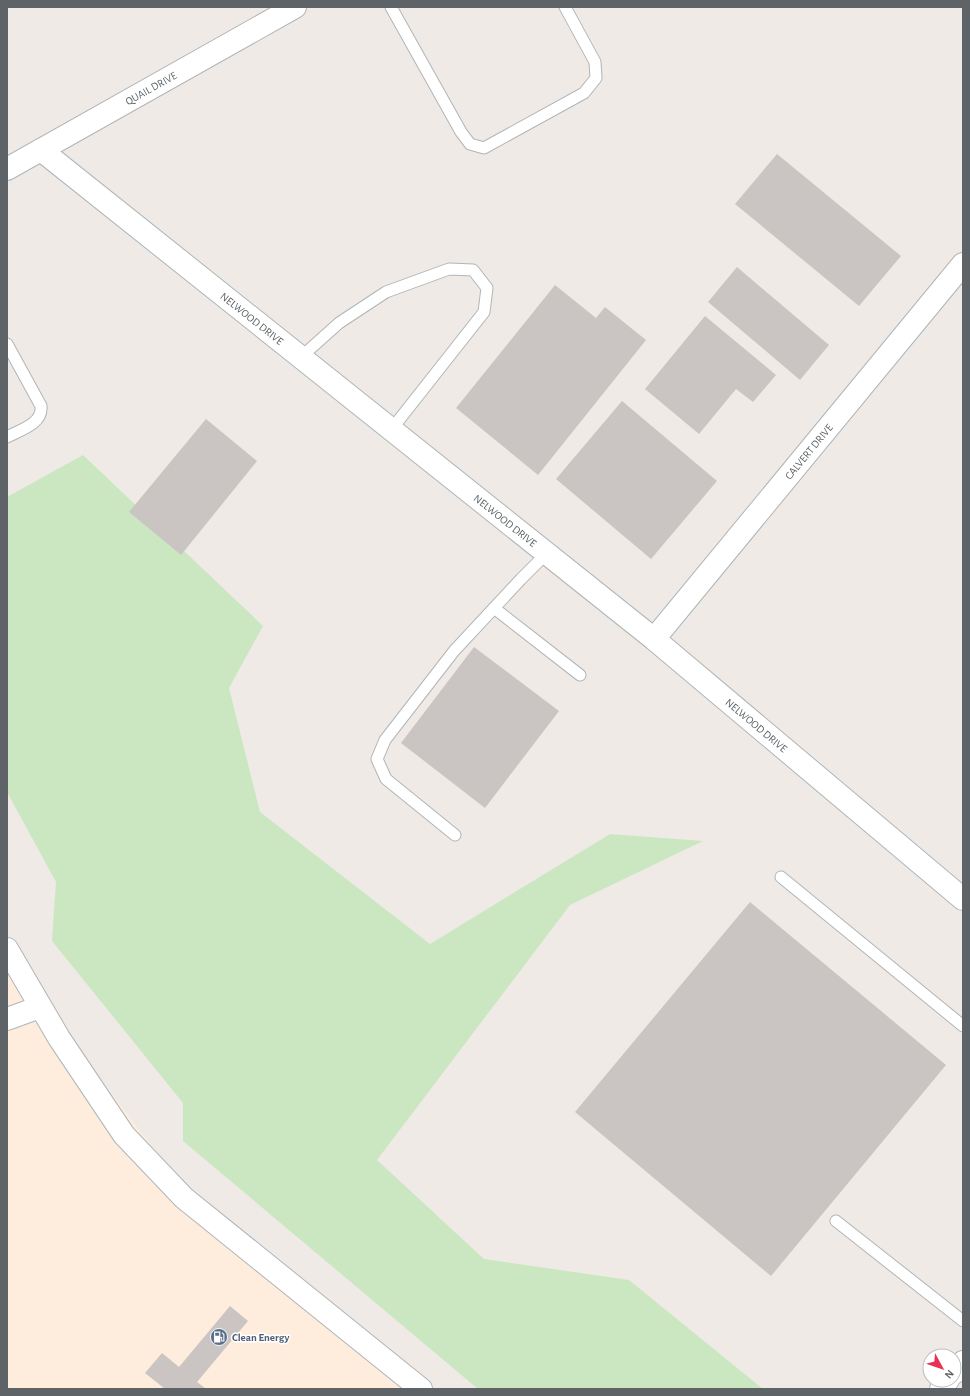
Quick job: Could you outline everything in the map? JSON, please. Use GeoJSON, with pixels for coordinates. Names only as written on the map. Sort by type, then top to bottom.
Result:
{"type":"FeatureCollection","features":[{"type":"Feature","properties":{"kind":"street","name":"QUAIL DRIVE"},"geometry":{"type":"LineString","coordinates":[[7,169],[294,7]]}},
{"type":"Feature","properties":{"kind":"street","name":"NELWOOD DRIVE"},"geometry":{"type":"LineString","coordinates":[[41,150],[654,639],[963,899]]}},
{"type":"Feature","properties":{"kind":"street","name":"CALVERT DRIVE"},"geometry":{"type":"LineString","coordinates":[[654,639],[963,264]]}},
{"type":"Feature","properties":{"kind":"street"},"geometry":{"type":"LineString","coordinates":[[7,949],[59,1038],[124,1135],[184,1198],[421,1389]]}},
{"type":"Feature","properties":{"kind":"street"},"geometry":{"type":"LineString","coordinates":[[7,1019],[40,1006]]}},
{"type":"Feature","properties":{"kind":"lane"},"geometry":{"type":"LineString","coordinates":[[391,7],[461,132],[470,144],[484,148],[584,93],[596,78],[595,62],[565,7]]}},
{"type":"Feature","properties":{"kind":"lane"},"geometry":{"type":"LineString","coordinates":[[301,357],[339,323],[386,292],[449,269],[473,270],[488,288],[484,312],[392,430]]}},
{"type":"Feature","properties":{"kind":"lane"},"geometry":{"type":"LineString","coordinates":[[7,344],[42,409],[41,415],[37,420],[7,437]]}},
{"type":"Feature","properties":{"kind":"lane"},"geometry":{"type":"LineString","coordinates":[[455,835],[386,779],[377,759],[385,740],[454,651],[547,553]]}},
{"type":"Feature","properties":{"kind":"lane"},"geometry":{"type":"LineString","coordinates":[[494,608],[580,675]]}},
{"type":"Feature","properties":{"kind":"lane"},"geometry":{"type":"LineString","coordinates":[[781,877],[963,1026]]}},
{"type":"Feature","properties":{"kind":"lane"},"geometry":{"type":"LineString","coordinates":[[836,1221],[963,1321]]}},
{"type":"Feature","properties":{"kind":"shaded area"},"geometry":{"type":"Polygon","coordinates":[[[7,957],[186,1191],[423,1389],[7,1389],[7,957]]]}},
{"type":"Feature","properties":{"kind":"green space"},"geometry":{"type":"Polygon","coordinates":[[[83,455],[263,626],[229,688],[260,812],[430,944],[610,834],[703,841],[570,905],[377,1160],[484,1259],[629,1280],[763,1389],[478,1389],[183,1141],[183,1103],[52,941],[56,882],[7,792],[7,497],[83,455]]]}},
{"type":"Feature","properties":{"kind":"building"},"geometry":{"type":"Polygon","coordinates":[[[777,154],[901,256],[859,306],[735,204],[777,154]]]}},
{"type":"Feature","properties":{"kind":"building"},"geometry":{"type":"Polygon","coordinates":[[[737,267],[829,345],[800,380],[708,302],[737,267]]]}},
{"type":"Feature","properties":{"kind":"building"},"geometry":{"type":"Polygon","coordinates":[[[555,285],[596,318],[605,307],[646,340],[538,475],[456,408],[555,285]]]}},
{"type":"Feature","properties":{"kind":"building"},"geometry":{"type":"Polygon","coordinates":[[[705,316],[776,375],[753,402],[736,389],[699,434],[645,389],[705,316]]]}},
{"type":"Feature","properties":{"kind":"building"},"geometry":{"type":"Polygon","coordinates":[[[622,401],[717,481],[651,559],[556,479],[622,401]]]}},
{"type":"Feature","properties":{"kind":"building"},"geometry":{"type":"Polygon","coordinates":[[[206,419],[257,461],[181,555],[129,512],[206,419]]]}},
{"type":"Feature","properties":{"kind":"building"},"geometry":{"type":"Polygon","coordinates":[[[474,647],[559,711],[485,808],[401,743],[474,647]]]}},
{"type":"Feature","properties":{"kind":"building"},"geometry":{"type":"Polygon","coordinates":[[[750,902],[946,1065],[771,1276],[575,1112],[750,902]]]}},
{"type":"Feature","properties":{"kind":"building","name":"Clean Energy"},"geometry":{"type":"Polygon","coordinates":[[[230,1306],[248,1321],[197,1382],[206,1389],[165,1389],[145,1373],[162,1353],[179,1367],[230,1306]]]}},
{"type":"Feature","properties":{"kind":"place","name":"Clean Energy"},"geometry":{"type":"Point","coordinates":[219,1337]}}]}
